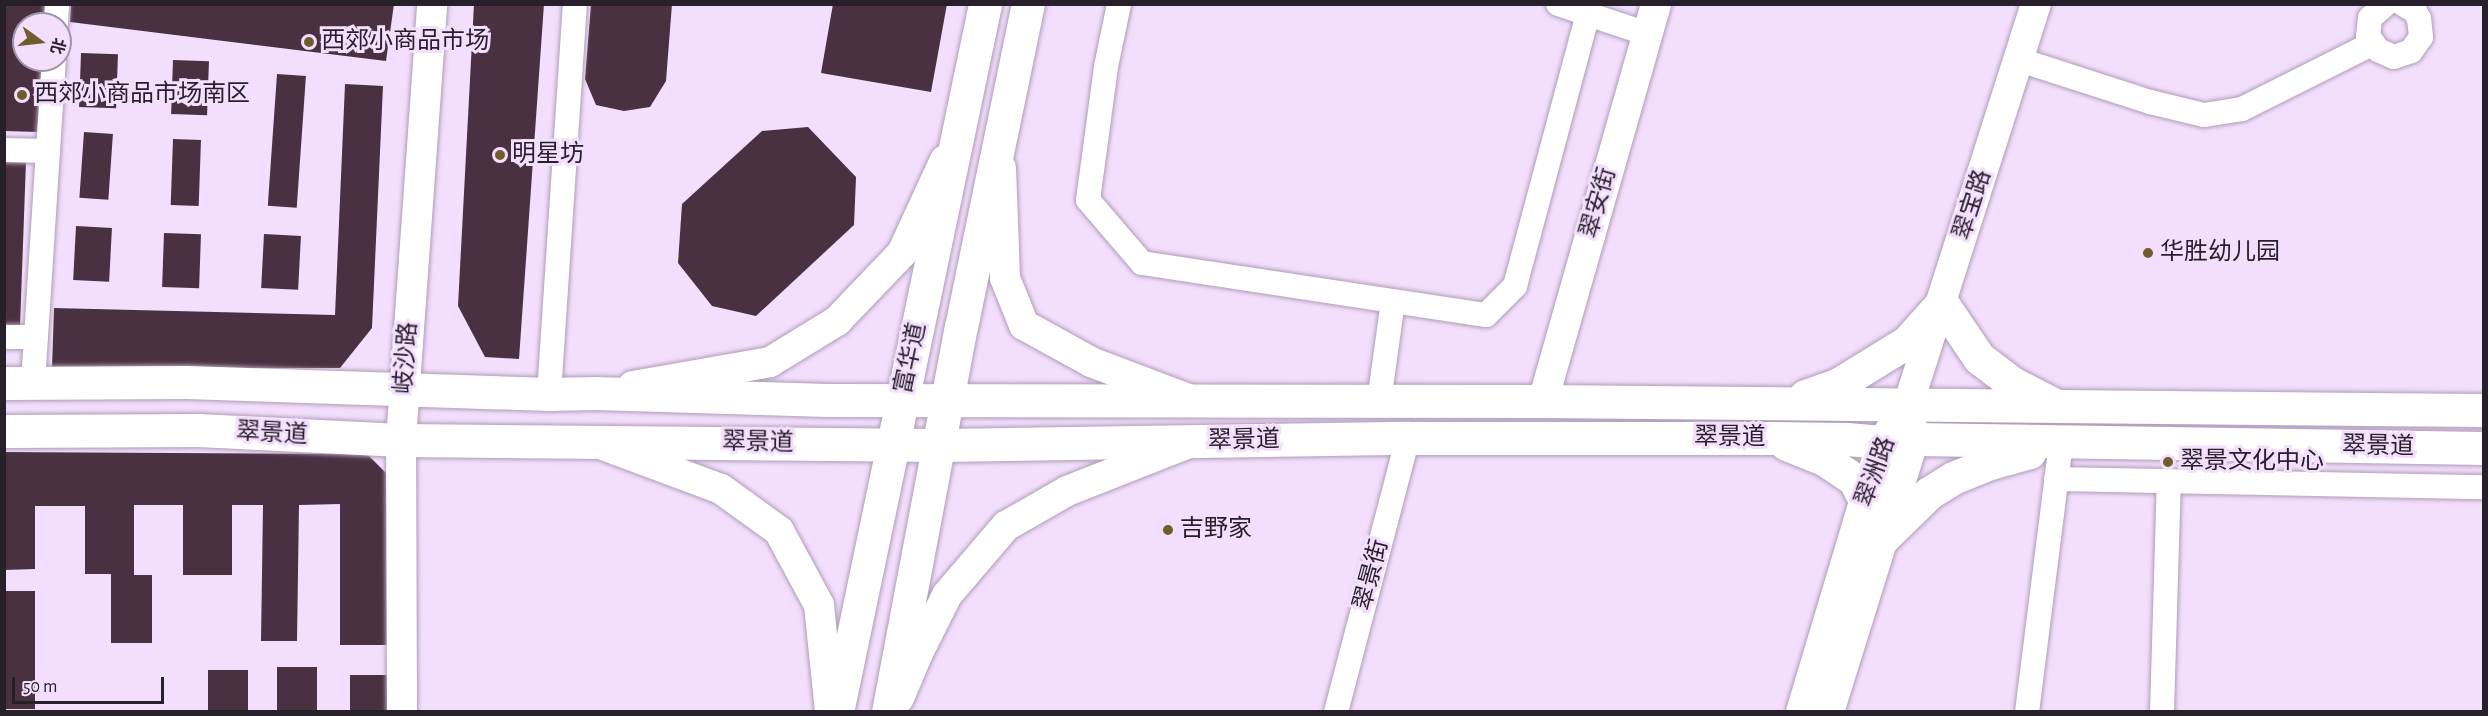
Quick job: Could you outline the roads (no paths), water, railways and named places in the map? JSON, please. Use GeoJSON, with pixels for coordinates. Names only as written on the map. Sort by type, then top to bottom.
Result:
{"type":"FeatureCollection","features":[{"type":"Feature","properties":{"kind":"main road","name":"富华道"},"geometry":{"type":"LineString","coordinates":[[837,711],[891,444],[903,398],[985,4]]}},
{"type":"Feature","properties":{"kind":"main road","name":"富华道"},"geometry":{"type":"LineString","coordinates":[[888,711],[950,398],[961,327],[1028,4]]}},
{"type":"Feature","properties":{"kind":"main road"},"geometry":{"type":"LineString","coordinates":[[1780,404],[1837,385],[1875,362],[1907,342],[1942,303],[1979,358],[2012,383],[2060,408]]}},
{"type":"Feature","properties":{"kind":"main road","name":"翠景道"},"geometry":{"type":"LineString","coordinates":[[19,383],[186,382],[826,400],[950,398],[1543,401],[2060,408],[2484,410]]}},
{"type":"Feature","properties":{"kind":"main road","name":"翠景道"},"geometry":{"type":"LineString","coordinates":[[4,431],[198,430],[401,440],[940,445],[1408,438],[1846,438],[1882,442],[1914,440],[2484,448]]}},
{"type":"Feature","properties":{"kind":"main road"},"geometry":{"type":"LineString","coordinates":[[1773,438],[1824,459],[1854,479],[1884,537],[1929,493],[1953,478],[1990,463],[2061,443]]}},
{"type":"Feature","properties":{"kind":"street","name":"岐沙路"},"geometry":{"type":"LineString","coordinates":[[402,711],[401,440],[432,4]]}},
{"type":"Feature","properties":{"kind":"street"},"geometry":{"type":"LineString","coordinates":[[549,394],[574,4]]}},
{"type":"Feature","properties":{"kind":"street"},"geometry":{"type":"LineString","coordinates":[[1119,4],[1106,67],[1088,200],[1142,263],[1486,315],[1515,286],[1588,14]]}},
{"type":"Feature","properties":{"kind":"street"},"geometry":{"type":"LineString","coordinates":[[1558,4],[1647,34]]}},
{"type":"Feature","properties":{"kind":"street","name":"翠安街"},"geometry":{"type":"LineString","coordinates":[[1543,401],[1656,4]]}},
{"type":"Feature","properties":{"kind":"street","name":"翠宝路"},"geometry":{"type":"LineString","coordinates":[[1908,405],[2036,4]]}},
{"type":"Feature","properties":{"kind":"street"},"geometry":{"type":"LineString","coordinates":[[2386,4],[2370,18],[2368,36],[2372,44],[2385,55],[2394,57],[2411,51],[2421,37],[2419,19],[2415,11],[2403,4]]}},
{"type":"Feature","properties":{"kind":"street"},"geometry":{"type":"LineString","coordinates":[[2020,60],[2150,102],[2204,114],[2242,109],[2372,44]]}},
{"type":"Feature","properties":{"kind":"street"},"geometry":{"type":"LineString","coordinates":[[19,383],[36,337],[53,72]]}},
{"type":"Feature","properties":{"kind":"street"},"geometry":{"type":"LineString","coordinates":[[595,393],[770,362],[837,321],[902,253],[958,132]]}},
{"type":"Feature","properties":{"kind":"street"},"geometry":{"type":"LineString","coordinates":[[1000,139],[1005,278],[1024,325],[1091,362],[1194,401]]}},
{"type":"Feature","properties":{"kind":"street"},"geometry":{"type":"LineString","coordinates":[[4,150],[48,151]]}},
{"type":"Feature","properties":{"kind":"street"},"geometry":{"type":"LineString","coordinates":[[1379,401],[1393,302]]}},
{"type":"Feature","properties":{"kind":"street"},"geometry":{"type":"LineString","coordinates":[[4,337],[36,337]]}},
{"type":"Feature","properties":{"kind":"street","name":"翠洲路"},"geometry":{"type":"LineString","coordinates":[[1829,711],[1914,440],[1908,405]]}},
{"type":"Feature","properties":{"kind":"street","name":"翠洲路"},"geometry":{"type":"LineString","coordinates":[[1801,711],[1882,442],[1908,405]]}},
{"type":"Feature","properties":{"kind":"street","name":"翠景街"},"geometry":{"type":"LineString","coordinates":[[1336,711],[1408,438]]}},
{"type":"Feature","properties":{"kind":"street"},"geometry":{"type":"LineString","coordinates":[[592,441],[721,489],[779,531],[819,605],[830,711]]}},
{"type":"Feature","properties":{"kind":"street"},"geometry":{"type":"LineString","coordinates":[[893,711],[918,652],[947,595],[1006,526],[1067,491],[1190,443]]}},
{"type":"Feature","properties":{"kind":"street"},"geometry":{"type":"LineString","coordinates":[[2027,711],[2061,443]]}},
{"type":"Feature","properties":{"kind":"street"},"geometry":{"type":"LineString","coordinates":[[2056,479],[2484,487]]}},
{"type":"Feature","properties":{"kind":"street"},"geometry":{"type":"LineString","coordinates":[[2162,711],[2169,481]]}},
{"type":"Feature","properties":{"kind":"place","name":"西郊小商品市场"},"geometry":{"type":"Point","coordinates":[309,42]}},
{"type":"Feature","properties":{"kind":"place","name":"西郊小商品市场南区"},"geometry":{"type":"Point","coordinates":[22,95]}},
{"type":"Feature","properties":{"kind":"place","name":"明星坊"},"geometry":{"type":"Point","coordinates":[500,155]}},
{"type":"Feature","properties":{"kind":"place","name":"华胜幼儿园"},"geometry":{"type":"Point","coordinates":[2148,253]}},
{"type":"Feature","properties":{"kind":"place","name":"翠景文化中心"},"geometry":{"type":"Point","coordinates":[2168,462]}},
{"type":"Feature","properties":{"kind":"place","name":"吉野家"},"geometry":{"type":"Point","coordinates":[1168,530]}}]}
